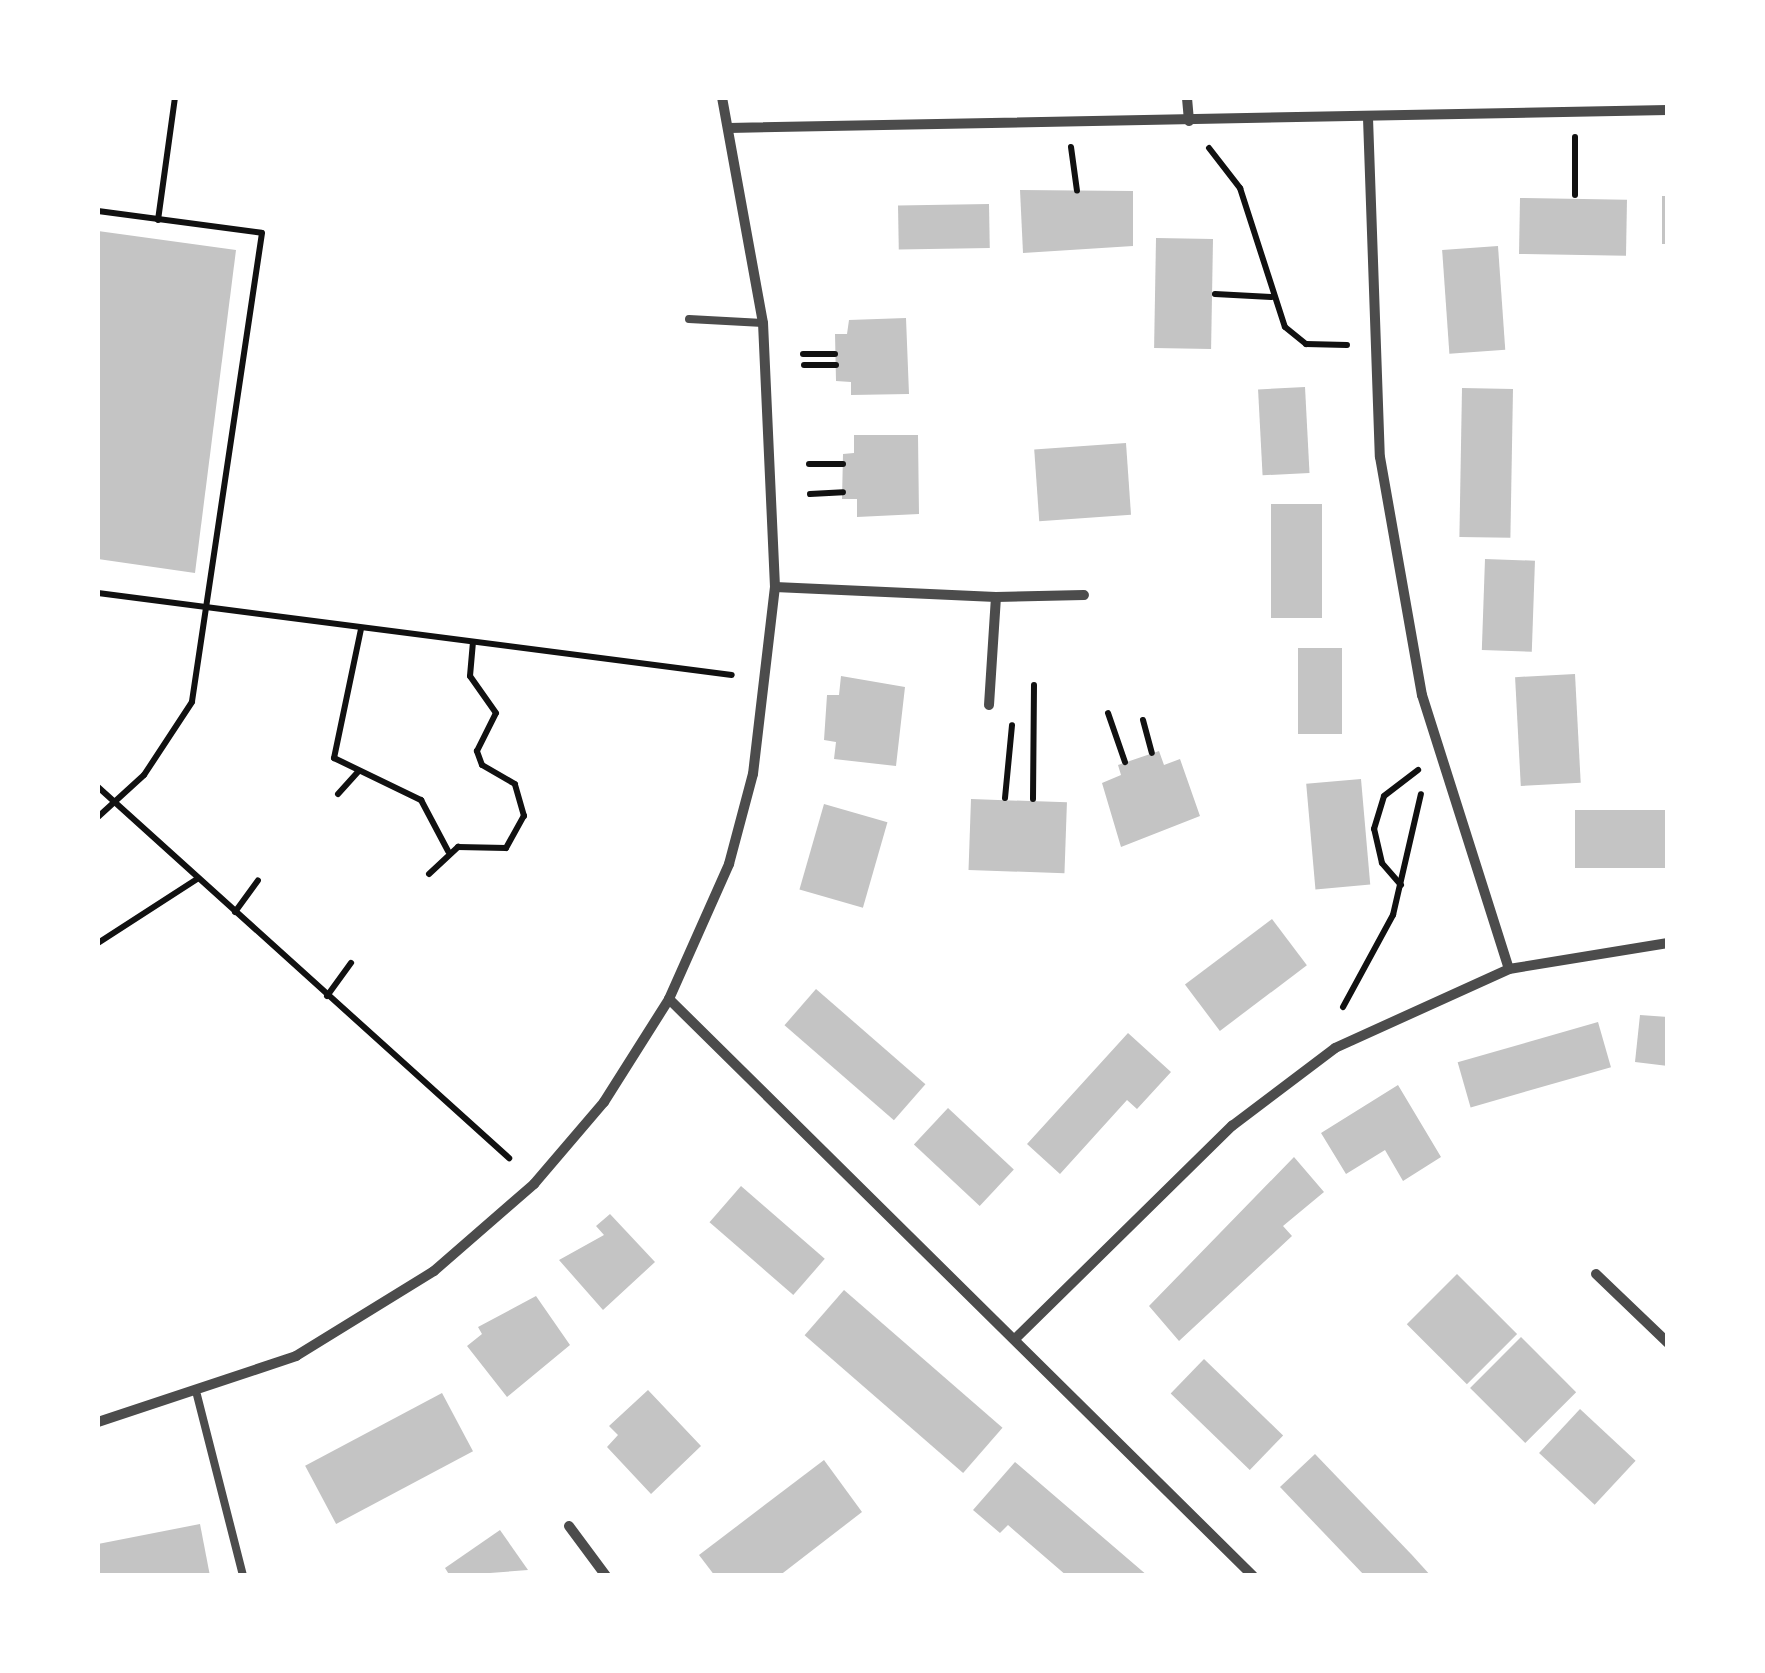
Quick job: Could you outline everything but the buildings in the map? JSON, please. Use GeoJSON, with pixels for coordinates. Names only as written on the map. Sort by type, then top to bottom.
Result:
{"type":"FeatureCollection","features":[{"type":"Feature","properties":{"kind":"street"},"geometry":{"type":"LineString","coordinates":[[98,1422],[197,1394],[296,1356],[434,1271],[534,1184],[604,1102],[668,999],[728,864],[753,774],[775,588],[763,322],[722,98]]}},
{"type":"Feature","properties":{"kind":"street"},"geometry":{"type":"LineString","coordinates":[[1187,98],[1188,122]]}},
{"type":"Feature","properties":{"kind":"street"},"geometry":{"type":"LineString","coordinates":[[730,128],[1668,110]]}},
{"type":"Feature","properties":{"kind":"street"},"geometry":{"type":"LineString","coordinates":[[1368,118],[1380,457],[1422,695],[1509,969]]}},
{"type":"Feature","properties":{"kind":"street"},"geometry":{"type":"LineString","coordinates":[[775,588],[996,597],[1084,595]]}},
{"type":"Feature","properties":{"kind":"street"},"geometry":{"type":"LineString","coordinates":[[989,705],[996,597]]}},
{"type":"Feature","properties":{"kind":"street"},"geometry":{"type":"LineString","coordinates":[[1016,1338],[1232,1126],[1335,1048],[1509,969],[1668,943]]}},
{"type":"Feature","properties":{"kind":"street"},"geometry":{"type":"LineString","coordinates":[[668,999],[1016,1338],[1253,1576]]}},
{"type":"Feature","properties":{"kind":"street"},"geometry":{"type":"LineString","coordinates":[[1596,1274],[1668,1344]]}},
{"type":"Feature","properties":{"kind":"street"},"geometry":{"type":"LineString","coordinates":[[569,1526],[606,1576]]}},
{"type":"Feature","properties":{"kind":"lane"},"geometry":{"type":"LineString","coordinates":[[689,319],[763,322]]}},
{"type":"Feature","properties":{"kind":"lane"},"geometry":{"type":"LineString","coordinates":[[197,1394],[243,1576]]}},
{"type":"Feature","properties":{"kind":"path"},"geometry":{"type":"LineString","coordinates":[[158,220],[174,98]]}},
{"type":"Feature","properties":{"kind":"path"},"geometry":{"type":"LineString","coordinates":[[1575,195],[1576,136]]}},
{"type":"Feature","properties":{"kind":"path"},"geometry":{"type":"LineString","coordinates":[[1205,143],[1240,188],[1271,296],[1294,337],[1347,346]]}},
{"type":"Feature","properties":{"kind":"path"},"geometry":{"type":"LineString","coordinates":[[1071,144],[1077,191]]}},
{"type":"Feature","properties":{"kind":"path"},"geometry":{"type":"LineString","coordinates":[[98,211],[262,233],[212,604],[192,702],[116,804],[98,816]]}},
{"type":"Feature","properties":{"kind":"path"},"geometry":{"type":"LineString","coordinates":[[1216,294],[1271,296]]}},
{"type":"Feature","properties":{"kind":"path"},"geometry":{"type":"LineString","coordinates":[[803,354],[835,354]]}},
{"type":"Feature","properties":{"kind":"path"},"geometry":{"type":"LineString","coordinates":[[804,365],[836,364]]}},
{"type":"Feature","properties":{"kind":"path"},"geometry":{"type":"LineString","coordinates":[[809,464],[843,464]]}},
{"type":"Feature","properties":{"kind":"path"},"geometry":{"type":"LineString","coordinates":[[810,494],[843,492]]}},
{"type":"Feature","properties":{"kind":"path"},"geometry":{"type":"LineString","coordinates":[[98,593],[212,604],[361,629],[732,675]]}},
{"type":"Feature","properties":{"kind":"path"},"geometry":{"type":"LineString","coordinates":[[361,629],[334,758],[420,800],[448,851]]}},
{"type":"Feature","properties":{"kind":"path"},"geometry":{"type":"LineString","coordinates":[[429,874],[448,851],[506,848],[524,816],[515,784],[482,765],[477,750],[496,713],[470,676],[473,642]]}},
{"type":"Feature","properties":{"kind":"path"},"geometry":{"type":"LineString","coordinates":[[1033,799],[1034,685]]}},
{"type":"Feature","properties":{"kind":"path"},"geometry":{"type":"LineString","coordinates":[[1005,798],[1014,707]]}},
{"type":"Feature","properties":{"kind":"path"},"geometry":{"type":"LineString","coordinates":[[1108,713],[1125,762]]}},
{"type":"Feature","properties":{"kind":"path"},"geometry":{"type":"LineString","coordinates":[[1143,720],[1152,752]]}},
{"type":"Feature","properties":{"kind":"path"},"geometry":{"type":"LineString","coordinates":[[338,794],[358,772]]}},
{"type":"Feature","properties":{"kind":"path"},"geometry":{"type":"LineString","coordinates":[[1344,1007],[1402,886],[1421,774],[1398,780],[1376,813],[1376,847],[1402,886]]}},
{"type":"Feature","properties":{"kind":"path"},"geometry":{"type":"LineString","coordinates":[[98,788],[510,1158]]}},
{"type":"Feature","properties":{"kind":"path"},"geometry":{"type":"LineString","coordinates":[[98,942],[198,878]]}},
{"type":"Feature","properties":{"kind":"path"},"geometry":{"type":"LineString","coordinates":[[235,912],[258,880]]}},
{"type":"Feature","properties":{"kind":"path"},"geometry":{"type":"LineString","coordinates":[[327,996],[351,964]]}}]}
